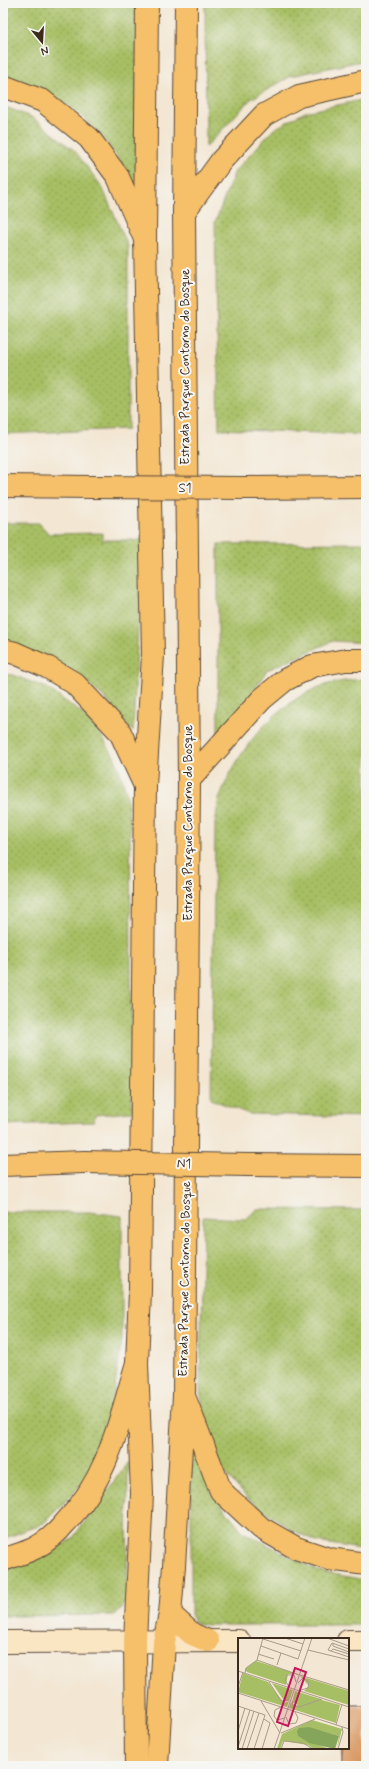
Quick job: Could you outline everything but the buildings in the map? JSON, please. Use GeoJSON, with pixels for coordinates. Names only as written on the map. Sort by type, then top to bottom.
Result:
{"type":"FeatureCollection","features":[{"type":"Feature","properties":{"kind":"main road"},"geometry":{"type":"LineString","coordinates":[[147,3],[145,239],[153,656],[145,786],[140,1291],[137,1363],[142,1494],[145,1505],[148,1641],[157,1760]]}},
{"type":"Feature","properties":{"kind":"main road","name":"Estrada Parque Contorno do Bosque"},"geometry":{"type":"LineString","coordinates":[[148,1641],[170,1614],[184,1396],[189,780],[184,212],[186,3]]}},
{"type":"Feature","properties":{"kind":"main road"},"geometry":{"type":"LineString","coordinates":[[184,212],[222,160],[264,116],[299,96],[366,81]]}},
{"type":"Feature","properties":{"kind":"main road"},"geometry":{"type":"LineString","coordinates":[[3,86],[43,101],[89,138],[118,177],[145,239]]}},
{"type":"Feature","properties":{"kind":"main road","name":"S1"},"geometry":{"type":"LineString","coordinates":[[3,486],[246,488],[366,487]]}},
{"type":"Feature","properties":{"kind":"main road"},"geometry":{"type":"LineString","coordinates":[[3,650],[15,653],[48,667],[74,683],[120,732],[145,786]]}},
{"type":"Feature","properties":{"kind":"main road"},"geometry":{"type":"LineString","coordinates":[[189,780],[262,699],[285,680],[312,666],[346,660],[366,660]]}},
{"type":"Feature","properties":{"kind":"main road","name":"N1"},"geometry":{"type":"LineString","coordinates":[[3,1165],[84,1162],[366,1166]]}},
{"type":"Feature","properties":{"kind":"main road"},"geometry":{"type":"LineString","coordinates":[[3,1560],[35,1548],[56,1533],[75,1513],[96,1485],[110,1454],[137,1363]]}},
{"type":"Feature","properties":{"kind":"main road"},"geometry":{"type":"LineString","coordinates":[[184,1396],[221,1491],[261,1528],[296,1548],[329,1559],[366,1564]]}},
{"type":"Feature","properties":{"kind":"main road"},"geometry":{"type":"LineString","coordinates":[[170,1614],[192,1634],[208,1642]]}},
{"type":"Feature","properties":{"kind":"main road"},"geometry":{"type":"LineString","coordinates":[[136,1766],[148,1641]]}},
{"type":"Feature","properties":{"kind":"main road"},"geometry":{"type":"LineString","coordinates":[[3,1642],[238,1641]]}},
{"type":"Feature","properties":{"kind":"main road"},"geometry":{"type":"LineString","coordinates":[[349,1641],[366,1641]]}},
{"type":"Feature","properties":{"kind":"green space"},"geometry":{"type":"Polygon","coordinates":[[[3,3],[137,3],[137,182],[133,183],[107,143],[97,131],[73,109],[46,93],[3,77],[3,3]]]}},
{"type":"Feature","properties":{"kind":"green space"},"geometry":{"type":"Polygon","coordinates":[[[205,3],[366,3],[366,60],[291,76],[251,99],[206,147],[205,3]]]}},
{"type":"Feature","properties":{"kind":"green space"},"geometry":{"type":"Polygon","coordinates":[[[366,99],[366,435],[219,429],[215,222],[235,171],[274,129],[305,112],[366,99]]]}},
{"type":"Feature","properties":{"kind":"green space"},"geometry":{"type":"Polygon","coordinates":[[[3,106],[33,118],[75,151],[102,187],[128,246],[128,429],[3,434],[3,106]]]}},
{"type":"Feature","properties":{"kind":"green space"},"geometry":{"type":"Polygon","coordinates":[[[3,523],[39,523],[49,534],[102,533],[102,540],[142,540],[133,732],[104,697],[69,669],[3,646],[3,523]]]}},
{"type":"Feature","properties":{"kind":"green space"},"geometry":{"type":"Polygon","coordinates":[[[366,543],[366,643],[333,641],[267,670],[218,747],[218,544],[366,543]]]}},
{"type":"Feature","properties":{"kind":"green space"},"geometry":{"type":"Polygon","coordinates":[[[3,674],[13,675],[47,688],[83,714],[99,732],[116,760],[126,791],[130,824],[132,1112],[95,1115],[94,1122],[3,1125],[3,674]]]}},
{"type":"Feature","properties":{"kind":"green space"},"geometry":{"type":"Polygon","coordinates":[[[366,679],[366,1117],[249,1114],[211,1099],[215,823],[219,799],[226,782],[244,750],[255,736],[281,710],[296,699],[318,687],[339,682],[366,679]]]}},
{"type":"Feature","properties":{"kind":"green space"},"geometry":{"type":"Polygon","coordinates":[[[257,1209],[366,1210],[366,1550],[317,1542],[294,1531],[248,1499],[219,1466],[207,1434],[200,1391],[203,1217],[246,1219],[257,1209]]]}},
{"type":"Feature","properties":{"kind":"green space"},"geometry":{"type":"Polygon","coordinates":[[[3,1212],[90,1212],[122,1216],[122,1339],[110,1421],[89,1477],[44,1523],[3,1539],[3,1212]]]}},
{"type":"Feature","properties":{"kind":"green space"},"geometry":{"type":"Polygon","coordinates":[[[191,1448],[212,1493],[243,1532],[318,1571],[360,1579],[366,1578],[366,1625],[207,1625],[195,1623],[191,1615],[191,1448]]]}},
{"type":"Feature","properties":{"kind":"green space"},"geometry":{"type":"Polygon","coordinates":[[[128,1462],[127,1597],[122,1609],[113,1615],[3,1616],[3,1570],[39,1558],[72,1539],[128,1462]]]}}]}
